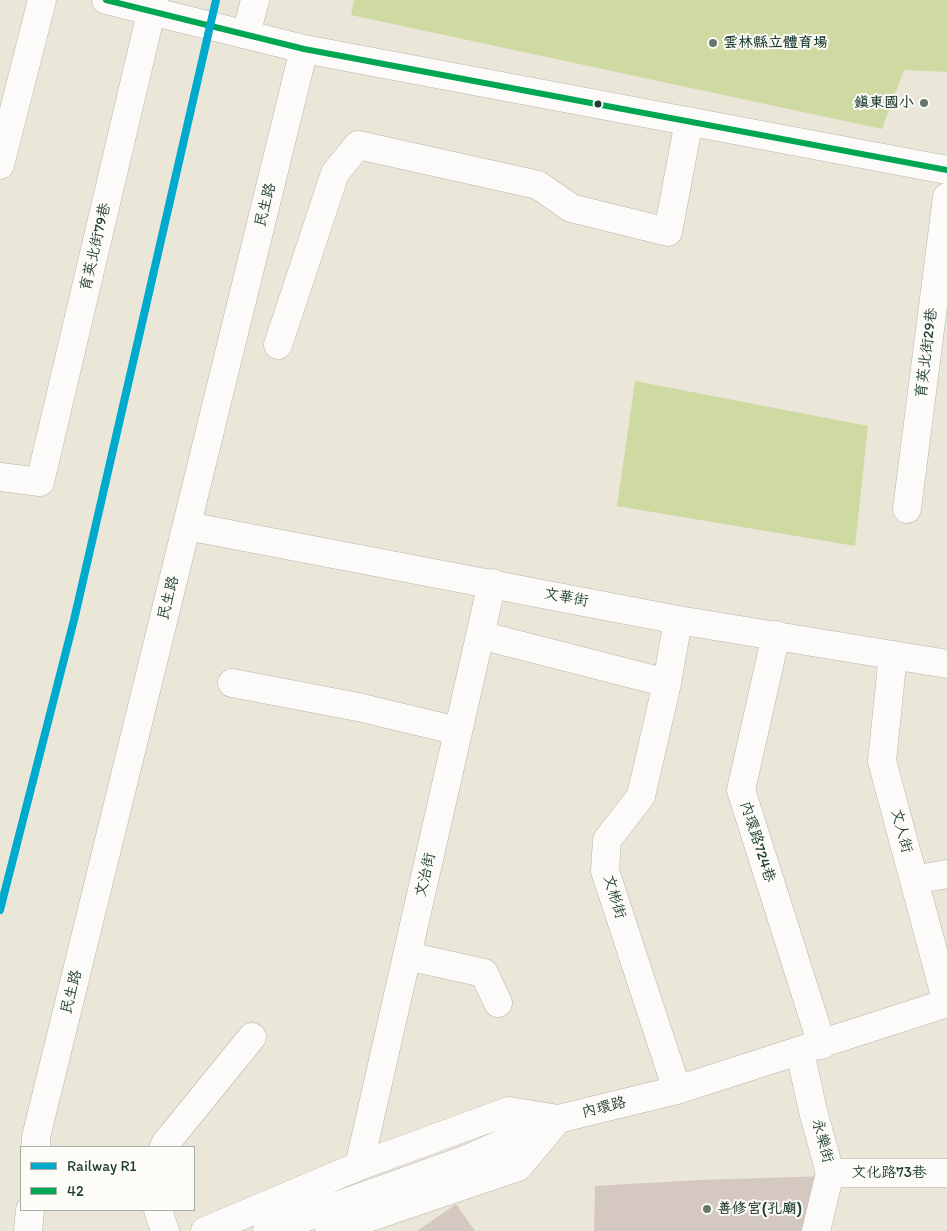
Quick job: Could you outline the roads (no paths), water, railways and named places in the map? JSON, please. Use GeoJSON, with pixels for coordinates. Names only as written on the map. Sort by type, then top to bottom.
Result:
{"type":"FeatureCollection","features":[{"type":"Feature","properties":{"kind":"street"},"geometry":{"type":"LineString","coordinates":[[0,165],[42,0]]}},
{"type":"Feature","properties":{"kind":"street"},"geometry":{"type":"LineString","coordinates":[[106,0],[153,5],[246,35],[304,50],[947,170]]}},
{"type":"Feature","properties":{"kind":"street"},"geometry":{"type":"LineString","coordinates":[[246,35],[255,0]]}},
{"type":"Feature","properties":{"kind":"street","name":"育英北街79巷"},"geometry":{"type":"LineString","coordinates":[[0,477],[40,482],[153,5]]}},
{"type":"Feature","properties":{"kind":"street","name":"民生路"},"geometry":{"type":"LineString","coordinates":[[36,1146],[41,1118],[304,50]]}},
{"type":"Feature","properties":{"kind":"street"},"geometry":{"type":"LineString","coordinates":[[278,345],[335,173],[358,145],[538,185],[571,208],[668,232],[689,122]]}},
{"type":"Feature","properties":{"kind":"street","name":"育英北街29巷"},"geometry":{"type":"LineString","coordinates":[[908,509],[947,197]]}},
{"type":"Feature","properties":{"kind":"street","name":"文華街"},"geometry":{"type":"LineString","coordinates":[[187,526],[678,620],[947,664]]}},
{"type":"Feature","properties":{"kind":"street","name":"文治街"},"geometry":{"type":"LineString","coordinates":[[359,1166],[492,583]]}},
{"type":"Feature","properties":{"kind":"street","name":"文彬街"},"geometry":{"type":"LineString","coordinates":[[677,1090],[605,871],[607,840],[641,796],[667,682],[678,620]]}},
{"type":"Feature","properties":{"kind":"street"},"geometry":{"type":"LineString","coordinates":[[480,635],[667,682]]}},
{"type":"Feature","properties":{"kind":"street","name":"內環路724巷"},"geometry":{"type":"LineString","coordinates":[[776,635],[741,790],[811,1048]]}},
{"type":"Feature","properties":{"kind":"street","name":"文人街"},"geometry":{"type":"LineString","coordinates":[[893,655],[882,761],[947,1003]]}},
{"type":"Feature","properties":{"kind":"street"},"geometry":{"type":"LineString","coordinates":[[232,683],[358,707],[458,731]]}},
{"type":"Feature","properties":{"kind":"street"},"geometry":{"type":"LineString","coordinates":[[914,880],[947,874]]}},
{"type":"Feature","properties":{"kind":"street"},"geometry":{"type":"LineString","coordinates":[[407,956],[484,973],[498,1003]]}},
{"type":"Feature","properties":{"kind":"street","name":"內環路"},"geometry":{"type":"LineString","coordinates":[[267,1231],[462,1161],[558,1119],[677,1090],[947,1003]]}},
{"type":"Feature","properties":{"kind":"street"},"geometry":{"type":"LineString","coordinates":[[164,1146],[252,1037]]}},
{"type":"Feature","properties":{"kind":"street","name":"永樂街"},"geometry":{"type":"LineString","coordinates":[[811,1048],[813,1111],[830,1173],[816,1231]]}},
{"type":"Feature","properties":{"kind":"street"},"geometry":{"type":"LineString","coordinates":[[205,1231],[359,1166],[508,1111],[558,1119]]}},
{"type":"Feature","properties":{"kind":"street"},"geometry":{"type":"LineString","coordinates":[[329,1231],[518,1167],[558,1119]]}},
{"type":"Feature","properties":{"kind":"street","name":"文化路73巷"},"geometry":{"type":"LineString","coordinates":[[830,1173],[947,1173]]}},
{"type":"Feature","properties":{"kind":"street"},"geometry":{"type":"LineString","coordinates":[[28,1231],[30,1211]]}},
{"type":"Feature","properties":{"kind":"street"},"geometry":{"type":"LineString","coordinates":[[158,1211],[166,1231]]}},
{"type":"Feature","properties":{"kind":"rail line","name":"R1"},"geometry":{"type":"LineString","coordinates":[[0,910],[74,620],[216,0]]}},
{"type":"Feature","properties":{"kind":"place","name":"雲林縣立體育場"},"geometry":{"type":"Point","coordinates":[713,43]}},
{"type":"Feature","properties":{"kind":"place","name":"鎮東國小"},"geometry":{"type":"Point","coordinates":[924,103]}},
{"type":"Feature","properties":{"kind":"place","name":"善修宮(孔廟)"},"geometry":{"type":"Point","coordinates":[707,1209]}}]}
